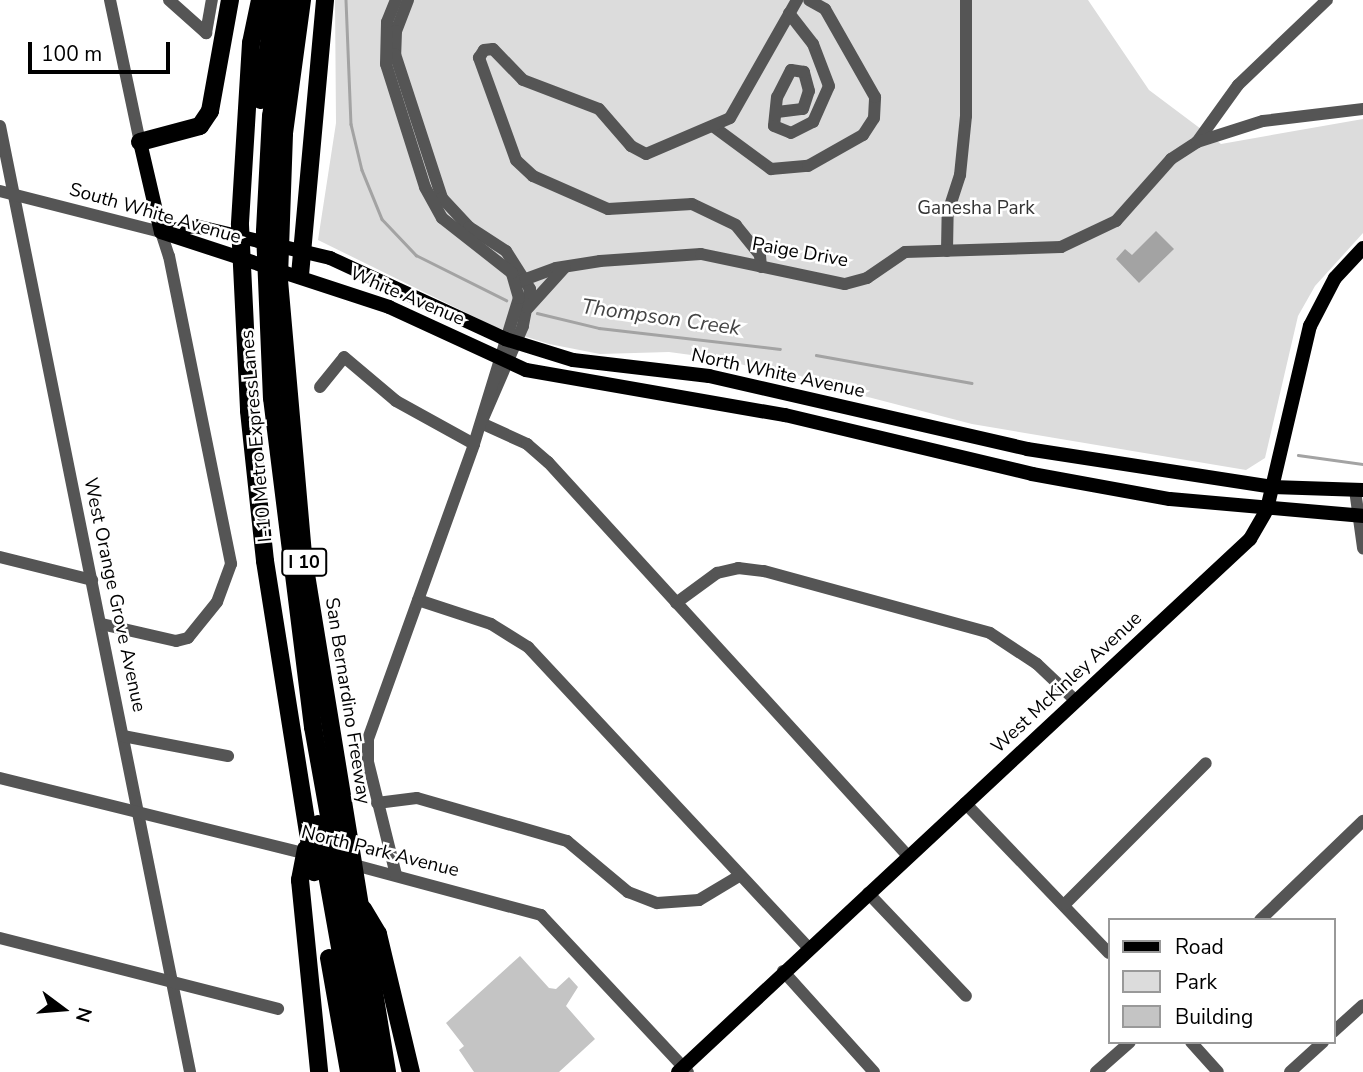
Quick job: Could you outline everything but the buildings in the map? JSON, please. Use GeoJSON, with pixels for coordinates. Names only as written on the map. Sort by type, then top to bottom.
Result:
{"type":"FeatureCollection","features":[{"type":"Feature","properties":{"kind":"highway"},"geometry":{"type":"LineString","coordinates":[[140,142],[180,134],[200,125],[210,111],[230,0]]}},
{"type":"Feature","properties":{"kind":"highway","name":"San Bernardino Freeway"},"geometry":{"type":"LineString","coordinates":[[260,0],[251,43],[259,230],[303,556],[324,837]]}},
{"type":"Feature","properties":{"kind":"highway"},"geometry":{"type":"LineString","coordinates":[[259,230],[259,123],[275,0]]}},
{"type":"Feature","properties":{"kind":"highway"},"geometry":{"type":"LineString","coordinates":[[259,230],[271,116],[288,0]]}},
{"type":"Feature","properties":{"kind":"highway","name":"San Bernardino Freeway"},"geometry":{"type":"LineString","coordinates":[[302,0],[259,230],[240,270],[265,561],[334,889],[387,1072]]}},
{"type":"Feature","properties":{"kind":"highway"},"geometry":{"type":"LineString","coordinates":[[300,275],[325,0]]}},
{"type":"Feature","properties":{"kind":"highway","name":"I-10 Metro ExpressLanes"},"geometry":{"type":"LineString","coordinates":[[267,281],[275,534],[324,837],[375,1072]]}},
{"type":"Feature","properties":{"kind":"highway"},"geometry":{"type":"LineString","coordinates":[[319,1072],[334,889],[324,837]]}},
{"type":"Feature","properties":{"kind":"highway"},"geometry":{"type":"LineString","coordinates":[[334,889],[379,934],[411,1072]]}},
{"type":"Feature","properties":{"kind":"highway","name":"San Bernardino Freeway"},"geometry":{"type":"LineString","coordinates":[[334,889],[349,1072]]}},
{"type":"Feature","properties":{"kind":"highway","name":"I-10 Metro ExpressLanes"},"geometry":{"type":"LineString","coordinates":[[334,889],[362,1072]]}},
{"type":"Feature","properties":{"kind":"main road"},"geometry":{"type":"LineString","coordinates":[[140,142],[161,232]]}},
{"type":"Feature","properties":{"kind":"main road","name":"North White Avenue"},"geometry":{"type":"LineString","coordinates":[[161,232],[195,226],[301,252],[407,290],[510,341],[573,359],[709,376],[1023,448],[1272,487],[1359,490]]}},
{"type":"Feature","properties":{"kind":"main road","name":"South White Avenue"},"geometry":{"type":"LineString","coordinates":[[161,232],[188,244],[300,275]]}},
{"type":"Feature","properties":{"kind":"main road","name":"West McKinley Avenue"},"geometry":{"type":"LineString","coordinates":[[683,1070],[808,947],[1250,539],[1267,509],[1310,326],[1335,278],[1363,248]]}},
{"type":"Feature","properties":{"kind":"main road","name":"White Avenue"},"geometry":{"type":"LineString","coordinates":[[300,275],[389,307],[503,360]]}},
{"type":"Feature","properties":{"kind":"main road","name":"North White Avenue"},"geometry":{"type":"LineString","coordinates":[[503,360],[526,370],[785,415],[1032,474],[1267,509],[1360,516]]}},
{"type":"Feature","properties":{"kind":"street"},"geometry":{"type":"LineString","coordinates":[[110,0],[140,142]]}},
{"type":"Feature","properties":{"kind":"street"},"geometry":{"type":"LineString","coordinates":[[169,0],[206,33],[212,0]]}},
{"type":"Feature","properties":{"kind":"street"},"geometry":{"type":"LineString","coordinates":[[396,0],[387,22],[386,64],[425,187],[442,218],[523,280]]}},
{"type":"Feature","properties":{"kind":"street"},"geometry":{"type":"LineString","coordinates":[[408,0],[396,31],[395,54],[442,198],[469,227],[506,251],[523,280],[528,308]]}},
{"type":"Feature","properties":{"kind":"street"},"geometry":{"type":"LineString","coordinates":[[761,267],[760,255],[736,225],[692,204],[608,209],[533,176],[516,160],[480,54],[494,49],[523,80],[599,109],[639,152],[713,127],[730,118],[748,93],[797,0]]}},
{"type":"Feature","properties":{"kind":"street"},"geometry":{"type":"LineString","coordinates":[[713,127],[771,169],[808,166],[863,135],[874,118],[875,97],[825,9],[809,0]]}},
{"type":"Feature","properties":{"kind":"street"},"geometry":{"type":"LineString","coordinates":[[947,251],[948,212],[960,175],[966,116],[966,0]]}},
{"type":"Feature","properties":{"kind":"street"},"geometry":{"type":"LineString","coordinates":[[1197,142],[1238,85],[1327,0]]}},
{"type":"Feature","properties":{"kind":"street"},"geometry":{"type":"LineString","coordinates":[[777,112],[774,126],[791,133],[813,122],[829,86],[813,44],[789,13]]}},
{"type":"Feature","properties":{"kind":"street","name":"Paige Drive"},"geometry":{"type":"LineString","coordinates":[[523,280],[566,266],[701,254],[845,284],[867,278],[905,252],[1060,247],[1084,240],[1116,221],[1171,159],[1197,142],[1264,121],[1363,109]]}},
{"type":"Feature","properties":{"kind":"street","name":"West Orange Grove Avenue"},"geometry":{"type":"LineString","coordinates":[[0,126],[5,192],[92,580],[190,1072]]}},
{"type":"Feature","properties":{"kind":"street","name":"South White Avenue"},"geometry":{"type":"LineString","coordinates":[[5,192],[161,232]]}},
{"type":"Feature","properties":{"kind":"street"},"geometry":{"type":"LineString","coordinates":[[101,624],[176,641],[188,638],[217,602],[231,548],[161,232]]}},
{"type":"Feature","properties":{"kind":"street"},"geometry":{"type":"LineString","coordinates":[[510,341],[528,308],[566,266]]}},
{"type":"Feature","properties":{"kind":"street"},"geometry":{"type":"LineString","coordinates":[[396,875],[377,803],[368,739],[510,341],[523,280]]}},
{"type":"Feature","properties":{"kind":"street"},"geometry":{"type":"LineString","coordinates":[[320,387],[344,356],[396,401],[474,444]]}},
{"type":"Feature","properties":{"kind":"street"},"geometry":{"type":"LineString","coordinates":[[481,423],[527,444],[548,463],[908,856]]}},
{"type":"Feature","properties":{"kind":"street"},"geometry":{"type":"LineString","coordinates":[[1359,490],[1363,548]]}},
{"type":"Feature","properties":{"kind":"street"},"geometry":{"type":"LineString","coordinates":[[0,557],[92,580]]}},
{"type":"Feature","properties":{"kind":"street"},"geometry":{"type":"LineString","coordinates":[[676,603],[717,573],[738,568],[764,571],[990,634],[1037,664],[1076,701]]}},
{"type":"Feature","properties":{"kind":"street"},"geometry":{"type":"LineString","coordinates":[[418,600],[491,624],[528,648],[808,947]]}},
{"type":"Feature","properties":{"kind":"street"},"geometry":{"type":"LineString","coordinates":[[124,736],[228,756]]}},
{"type":"Feature","properties":{"kind":"street"},"geometry":{"type":"LineString","coordinates":[[1065,904],[1206,763]]}},
{"type":"Feature","properties":{"kind":"street","name":"North Park Avenue"},"geometry":{"type":"LineString","coordinates":[[0,778],[396,875],[541,915],[683,1070]]}},
{"type":"Feature","properties":{"kind":"street"},"geometry":{"type":"LineString","coordinates":[[377,803],[416,798],[567,841],[628,892],[664,904],[699,900],[739,876]]}},
{"type":"Feature","properties":{"kind":"street"},"geometry":{"type":"LineString","coordinates":[[965,803],[1065,904],[1108,952]]}},
{"type":"Feature","properties":{"kind":"street"},"geometry":{"type":"LineString","coordinates":[[1262,918],[1363,821]]}},
{"type":"Feature","properties":{"kind":"street"},"geometry":{"type":"LineString","coordinates":[[868,893],[966,996]]}},
{"type":"Feature","properties":{"kind":"street"},"geometry":{"type":"LineString","coordinates":[[0,938],[278,1009]]}},
{"type":"Feature","properties":{"kind":"street"},"geometry":{"type":"LineString","coordinates":[[783,971],[874,1072]]}},
{"type":"Feature","properties":{"kind":"street"},"geometry":{"type":"LineString","coordinates":[[1335,1030],[1363,1005]]}},
{"type":"Feature","properties":{"kind":"street"},"geometry":{"type":"LineString","coordinates":[[1096,1072],[1127,1044]]}},
{"type":"Feature","properties":{"kind":"street"},"geometry":{"type":"LineString","coordinates":[[1193,1044],[1219,1072]]}},
{"type":"Feature","properties":{"kind":"street"},"geometry":{"type":"LineString","coordinates":[[1290,1072],[1321,1044]]}},
{"type":"Feature","properties":{"kind":"green space","name":"Ganesha Park"},"geometry":{"type":"Polygon","coordinates":[[[335,0],[1088,0],[1149,90],[1221,144],[1363,119],[1363,233],[1315,286],[1298,316],[1265,458],[1246,470],[972,424],[721,359],[669,352],[600,354],[549,344],[495,327],[318,240],[336,123],[335,0]]]}},
{"type":"Feature","properties":{"kind":"shaded area"},"geometry":{"type":"Polygon","coordinates":[[[1156,231],[1174,249],[1139,283],[1116,259],[1125,249],[1132,255],[1156,231]]]}},
{"type":"Feature","properties":{"kind":"waterway","name":"Thompson Creek"},"geometry":{"type":"LineString","coordinates":[[346,0],[351,124],[362,170],[382,219],[416,255],[506,300]]}},
{"type":"Feature","properties":{"kind":"waterway","name":"Thompson Creek"},"geometry":{"type":"LineString","coordinates":[[537,313],[599,328],[780,349]]}},
{"type":"Feature","properties":{"kind":"waterway","name":"Thompson Creek"},"geometry":{"type":"LineString","coordinates":[[816,355],[971,383]]}},
{"type":"Feature","properties":{"kind":"waterway","name":"Thompson Creek"},"geometry":{"type":"LineString","coordinates":[[1298,455],[1363,464]]}}]}
